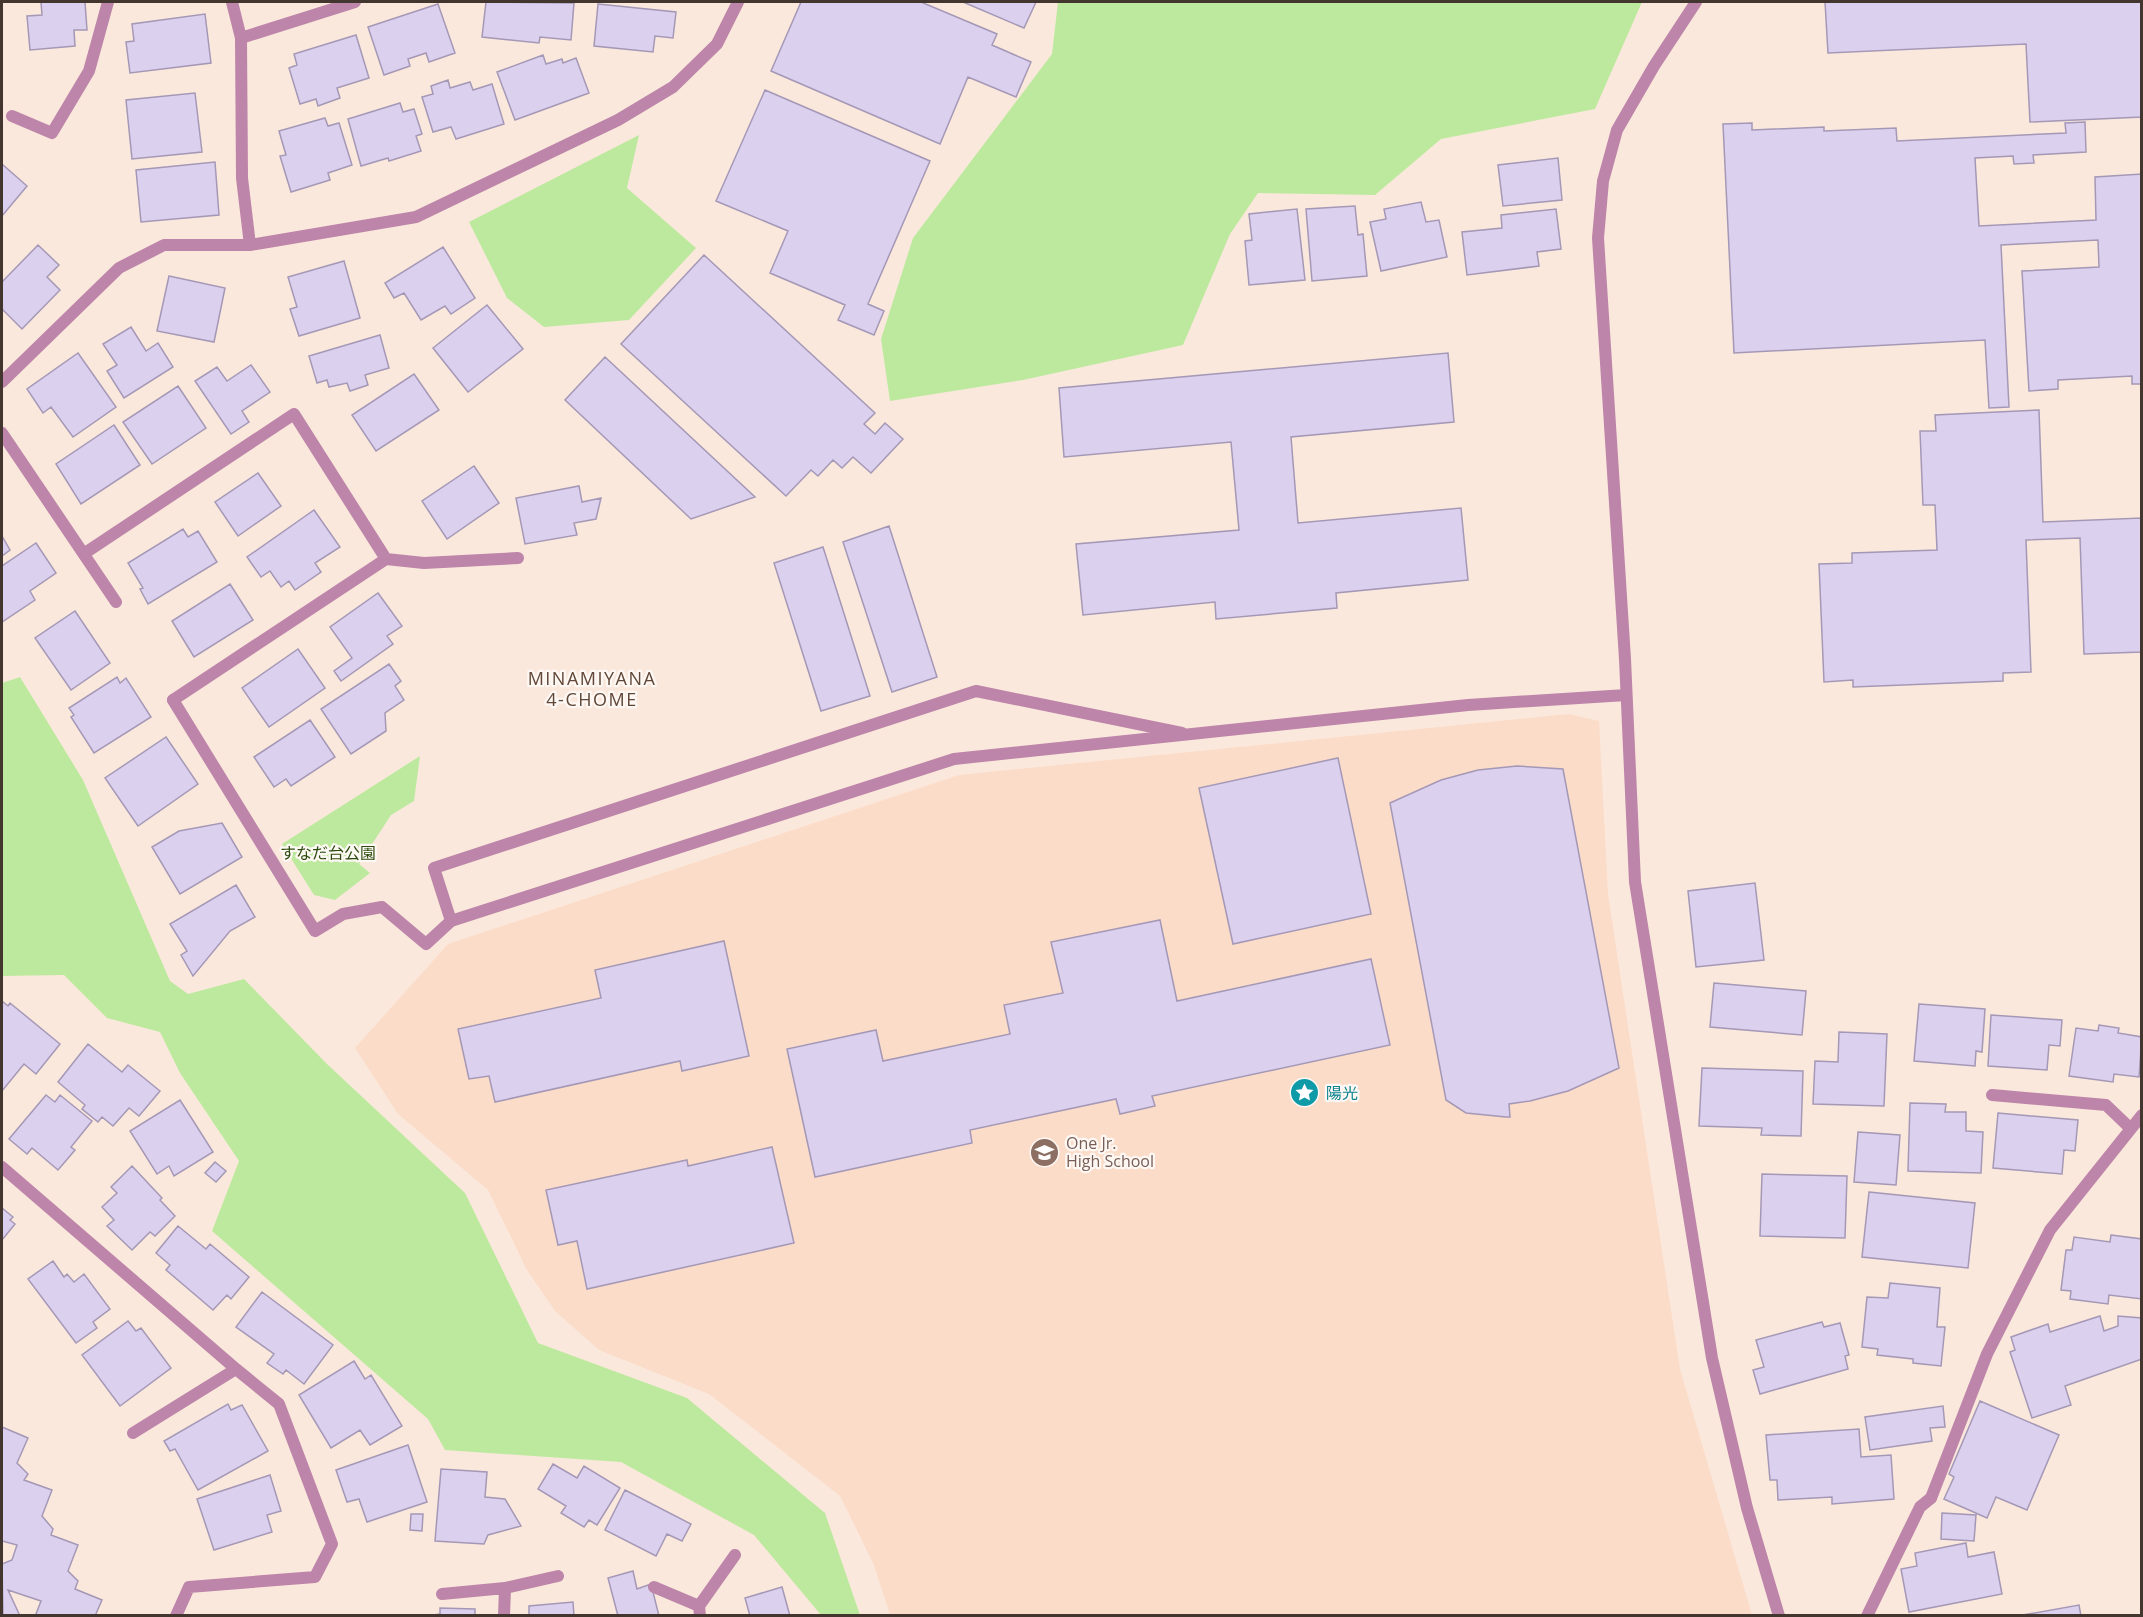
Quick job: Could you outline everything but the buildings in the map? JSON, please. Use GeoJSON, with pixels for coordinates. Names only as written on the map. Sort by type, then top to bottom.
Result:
{"type":"FeatureCollection","features":[{"type":"Feature","properties":{"kind":"street"},"geometry":{"type":"LineString","coordinates":[[12,116],[52,133],[89,71],[108,2]]}},
{"type":"Feature","properties":{"kind":"street"},"geometry":{"type":"LineString","coordinates":[[232,2],[241,38],[242,178],[250,245]]}},
{"type":"Feature","properties":{"kind":"street"},"geometry":{"type":"LineString","coordinates":[[241,38],[354,2]]}},
{"type":"Feature","properties":{"kind":"street"},"geometry":{"type":"LineString","coordinates":[[2,382],[119,267],[164,245],[250,245],[416,216],[618,120],[674,87],[717,44],[738,2]]}},
{"type":"Feature","properties":{"kind":"street"},"geometry":{"type":"LineString","coordinates":[[1696,2],[1654,66],[1617,130],[1603,181],[1598,238],[1635,882],[1712,1358],[1747,1508],[1779,1616]]}},
{"type":"Feature","properties":{"kind":"street"},"geometry":{"type":"LineString","coordinates":[[85,553],[294,414],[386,559]]}},
{"type":"Feature","properties":{"kind":"street"},"geometry":{"type":"LineString","coordinates":[[2,433],[116,602]]}},
{"type":"Feature","properties":{"kind":"street"},"geometry":{"type":"LineString","coordinates":[[518,558],[424,563],[386,559],[173,700],[315,931],[343,914],[382,907],[426,944],[451,921],[954,759],[1468,705],[1626,695]]}},
{"type":"Feature","properties":{"kind":"street"},"geometry":{"type":"LineString","coordinates":[[451,921],[434,868],[976,691],[1189,735]]}},
{"type":"Feature","properties":{"kind":"street"},"geometry":{"type":"LineString","coordinates":[[1992,1095],[2106,1105],[2130,1128]]}},
{"type":"Feature","properties":{"kind":"street"},"geometry":{"type":"LineString","coordinates":[[1867,1616],[1920,1507],[1931,1498],[1987,1354],[2050,1230],[2142,1115]]}},
{"type":"Feature","properties":{"kind":"street"},"geometry":{"type":"LineString","coordinates":[[2,1167],[279,1404],[332,1544],[315,1577],[189,1587],[176,1616]]}},
{"type":"Feature","properties":{"kind":"street"},"geometry":{"type":"LineString","coordinates":[[133,1433],[236,1369]]}},
{"type":"Feature","properties":{"kind":"street"},"geometry":{"type":"LineString","coordinates":[[654,1587],[700,1610],[735,1555]]}},
{"type":"Feature","properties":{"kind":"street"},"geometry":{"type":"LineString","coordinates":[[442,1594],[505,1587],[558,1576]]}},
{"type":"Feature","properties":{"kind":"street"},"geometry":{"type":"LineString","coordinates":[[504,1616],[505,1587]]}},
{"type":"Feature","properties":{"kind":"shaded area","name":"One Jr. High School"},"geometry":{"type":"Polygon","coordinates":[[[1569,714],[1599,721],[1608,894],[1680,1369],[1752,1615],[890,1615],[874,1565],[840,1496],[709,1394],[599,1350],[555,1311],[527,1270],[488,1190],[398,1114],[355,1048],[448,944],[959,775],[1569,714]]]}},
{"type":"Feature","properties":{"kind":"green space"},"geometry":{"type":"Polygon","coordinates":[[[1058,2],[1642,2],[1595,109],[1441,139],[1375,195],[1258,193],[1230,234],[1183,345],[1023,380],[890,401],[881,339],[913,238],[1052,54],[1058,2]]]}},
{"type":"Feature","properties":{"kind":"green space"},"geometry":{"type":"Polygon","coordinates":[[[639,135],[627,188],[696,248],[629,320],[544,327],[507,298],[469,222],[639,135]]]}},
{"type":"Feature","properties":{"kind":"green space"},"geometry":{"type":"Polygon","coordinates":[[[20,677],[83,780],[170,981],[188,994],[244,979],[327,1064],[465,1193],[538,1343],[687,1398],[825,1513],[860,1615],[821,1615],[754,1535],[621,1462],[445,1450],[428,1419],[212,1231],[239,1161],[180,1073],[160,1032],[107,1018],[64,975],[2,976],[2,683],[20,677]]]}},
{"type":"Feature","properties":{"kind":"green space","name":"すなだ台公園"},"geometry":{"type":"Polygon","coordinates":[[[420,756],[414,801],[391,815],[359,864],[370,873],[335,900],[314,895],[282,844],[420,756]]]}},
{"type":"Feature","properties":{"kind":"place","name":"陽光"},"geometry":{"type":"Point","coordinates":[1305,1093]}},
{"type":"Feature","properties":{"kind":"place","name":"One Jr. High School"},"geometry":{"type":"Point","coordinates":[1045,1152]}},
{"type":"Feature","properties":{"kind":"district","name":"MINAMIYANA 4-CHOME"},"geometry":{"type":"Point","coordinates":[592,689]}}]}
